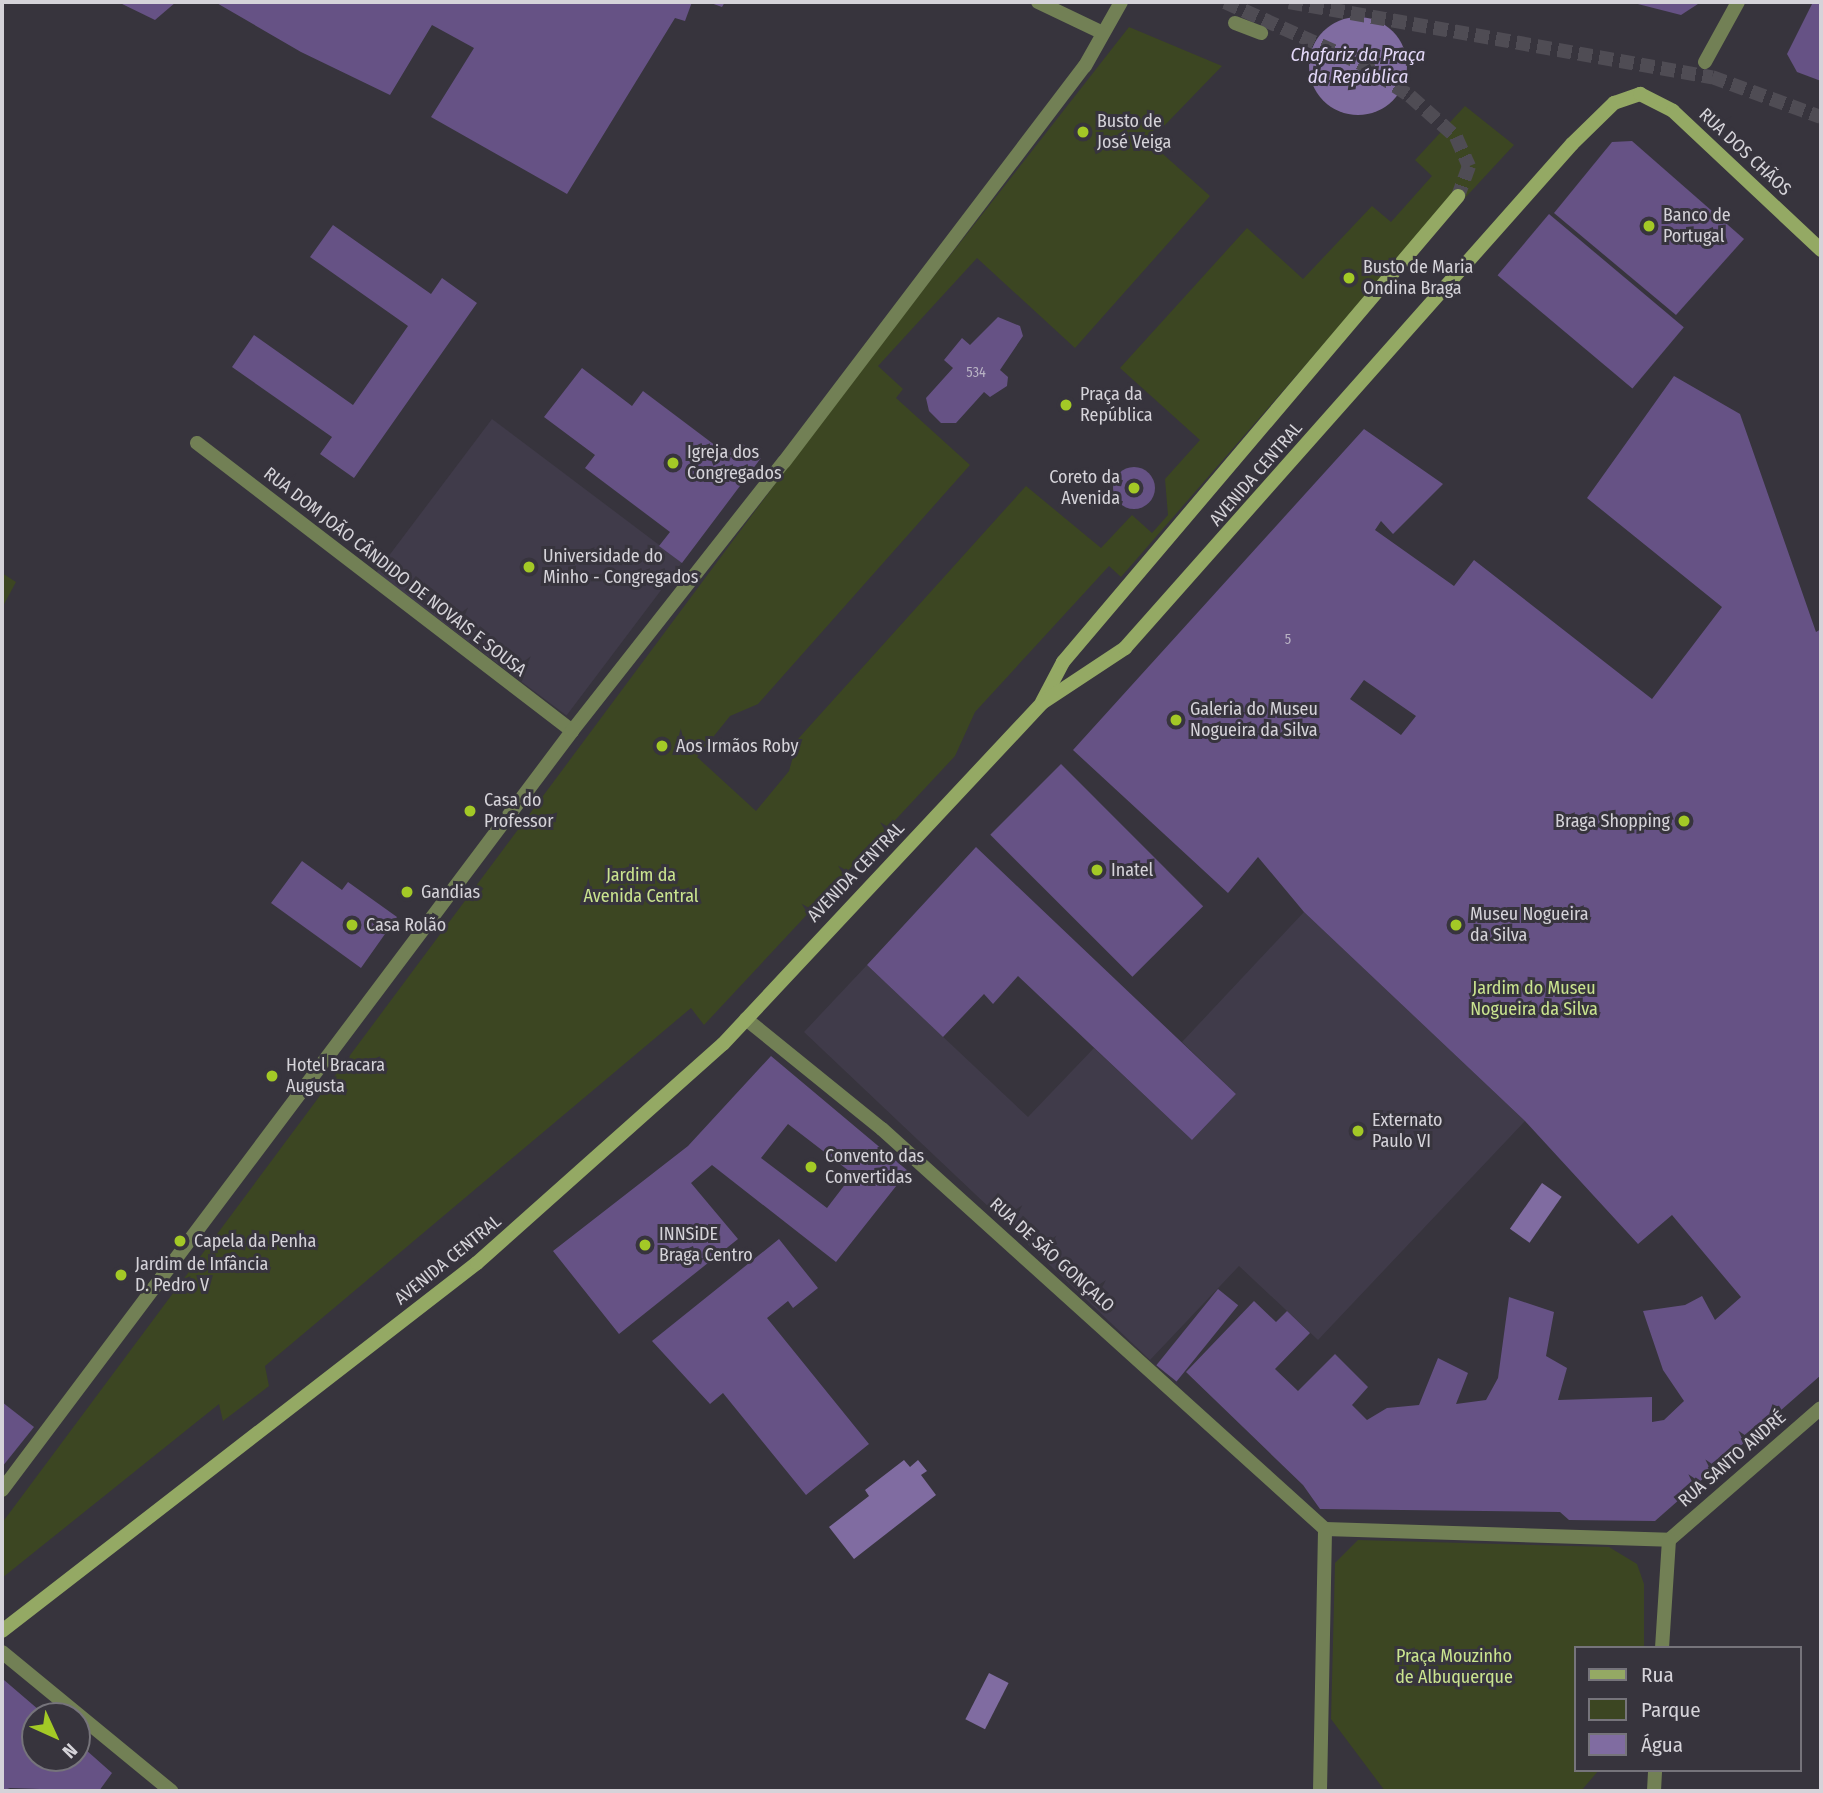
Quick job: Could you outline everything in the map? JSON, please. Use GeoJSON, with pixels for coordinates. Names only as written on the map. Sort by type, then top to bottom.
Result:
{"type":"FeatureCollection","features":[{"type":"Feature","properties":{"kind":"street"},"geometry":{"type":"LineString","coordinates":[[1038,2],[1103,33]]}},
{"type":"Feature","properties":{"kind":"street"},"geometry":{"type":"LineString","coordinates":[[2,1490],[572,731],[783,462],[1085,66],[1121,2]]}},
{"type":"Feature","properties":{"kind":"street"},"geometry":{"type":"LineString","coordinates":[[1706,62],[1738,2]]}},
{"type":"Feature","properties":{"kind":"street"},"geometry":{"type":"LineString","coordinates":[[1235,23],[1261,33]]}},
{"type":"Feature","properties":{"kind":"street","name":"AVENIDA CENTRAL"},"geometry":{"type":"LineString","coordinates":[[2,1631],[477,1263],[632,1128],[746,1019],[1042,703],[1125,648],[1572,144],[1614,103],[1640,94],[1673,111]]}},
{"type":"Feature","properties":{"kind":"street","name":"RUA DOS CHÃOS"},"geometry":{"type":"LineString","coordinates":[[1673,111],[1821,250]]}},
{"type":"Feature","properties":{"kind":"street"},"geometry":{"type":"LineString","coordinates":[[1042,703],[1063,662],[1458,196]]}},
{"type":"Feature","properties":{"kind":"street","name":"RUA DOM JOÃO CÂNDIDO DE NOVAIS E SOUSA"},"geometry":{"type":"LineString","coordinates":[[197,443],[572,731]]}},
{"type":"Feature","properties":{"kind":"street","name":"RUA DE SÃO GONÇALO"},"geometry":{"type":"LineString","coordinates":[[746,1019],[882,1129],[1325,1529]]}},
{"type":"Feature","properties":{"kind":"street","name":"RUA SANTO ANDRÉ"},"geometry":{"type":"LineString","coordinates":[[1669,1539],[1821,1408]]}},
{"type":"Feature","properties":{"kind":"street"},"geometry":{"type":"LineString","coordinates":[[1320,1791],[1325,1529],[1669,1539],[1662,1646]]}},
{"type":"Feature","properties":{"kind":"street"},"geometry":{"type":"LineString","coordinates":[[2,1652],[171,1791]]}},
{"type":"Feature","properties":{"kind":"street"},"geometry":{"type":"LineString","coordinates":[[1654,1791],[1655,1772]]}},
{"type":"Feature","properties":{"kind":"shaded area","name":"Universidade do Minho - Congregados"},"geometry":{"type":"Polygon","coordinates":[[[492,419],[682,562],[567,716],[376,572],[492,419]]]}},
{"type":"Feature","properties":{"kind":"shaded area","name":"Externato Paulo VI"},"geometry":{"type":"Polygon","coordinates":[[[1304,912],[1525,1121],[1318,1340],[1239,1266],[1150,1360],[804,1032],[867,965],[1028,1117],[1094,1048],[1192,1140],[1236,1094],[1182,1042],[1304,912]]]}},
{"type":"Feature","properties":{"kind":"green space","name":"Jardim da Avenida Central"},"geometry":{"type":"Polygon","coordinates":[[[1129,27],[1222,66],[1164,126],[1160,123],[1146,139],[1210,196],[1075,348],[977,258],[878,366],[903,389],[896,398],[970,465],[758,704],[730,716],[697,757],[756,811],[789,771],[798,739],[1026,486],[1101,548],[1132,515],[1152,533],[1168,515],[1165,479],[1200,440],[1120,368],[1247,228],[1303,279],[1372,206],[1391,222],[1432,176],[1415,160],[1465,106],[1514,145],[1464,199],[1455,193],[1121,577],[1109,566],[975,712],[955,756],[704,1025],[691,1008],[265,1366],[269,1386],[223,1421],[219,1404],[2,1578],[2,1523],[854,378],[1129,27]]]}},
{"type":"Feature","properties":{"kind":"green space"},"geometry":{"type":"Polygon","coordinates":[[[2,573],[16,582],[2,608],[2,573]]]}},
{"type":"Feature","properties":{"kind":"green space","name":"Praça Mouzinho de Albuquerque"},"geometry":{"type":"Polygon","coordinates":[[[1358,1540],[1609,1547],[1637,1564],[1644,1584],[1644,1646],[1574,1646],[1574,1772],[1597,1772],[1581,1791],[1385,1791],[1331,1719],[1335,1563],[1358,1540]]]}},
{"type":"Feature","properties":{"kind":"water","name":"Chafariz da Praça da República"},"geometry":{"type":"Polygon","coordinates":[[[1358,17],[1385,25],[1399,39],[1407,66],[1399,93],[1385,107],[1358,115],[1331,107],[1317,93],[1309,66],[1317,39],[1331,25],[1358,17]]]}},
{"type":"Feature","properties":{"kind":"water"},"geometry":{"type":"Polygon","coordinates":[[[1542,1183],[1562,1197],[1530,1243],[1510,1229],[1542,1183]]]}},
{"type":"Feature","properties":{"kind":"water"},"geometry":{"type":"Polygon","coordinates":[[[904,1460],[910,1467],[918,1460],[927,1471],[921,1475],[936,1495],[854,1559],[829,1527],[869,1496],[865,1490],[904,1460]]]}},
{"type":"Feature","properties":{"kind":"water"},"geometry":{"type":"Polygon","coordinates":[[[989,1673],[1009,1683],[985,1729],[965,1719],[989,1673]]]}},
{"type":"Feature","properties":{"kind":"building"},"geometry":{"type":"Polygon","coordinates":[[[118,2],[176,2],[155,20],[118,2]]]}},
{"type":"Feature","properties":{"kind":"building"},"geometry":{"type":"Polygon","coordinates":[[[215,2],[692,2],[685,21],[675,18],[567,194],[431,117],[474,48],[432,25],[390,95],[301,52],[215,2]]]}},
{"type":"Feature","properties":{"kind":"building"},"geometry":{"type":"Polygon","coordinates":[[[708,2],[725,2],[722,7],[708,2]]]}},
{"type":"Feature","properties":{"kind":"building"},"geometry":{"type":"Polygon","coordinates":[[[1630,2],[1701,2],[1681,15],[1630,2]]]}},
{"type":"Feature","properties":{"kind":"building"},"geometry":{"type":"Polygon","coordinates":[[[1813,2],[1821,2],[1821,81],[1797,72],[1787,54],[1813,2]]]}},
{"type":"Feature","properties":{"kind":"building","name":"Banco de Portugal"},"geometry":{"type":"Polygon","coordinates":[[[1632,141],[1744,239],[1676,315],[1554,213],[1612,142],[1632,141]]]}},
{"type":"Feature","properties":{"kind":"building"},"geometry":{"type":"Polygon","coordinates":[[[1549,214],[1684,327],[1632,388],[1498,275],[1549,214]]]}},
{"type":"Feature","properties":{"kind":"building"},"geometry":{"type":"Polygon","coordinates":[[[333,225],[431,294],[442,278],[477,303],[354,478],[320,454],[332,437],[232,367],[254,335],[353,405],[408,326],[310,257],[333,225]]]}},
{"type":"Feature","properties":{"kind":"building"},"geometry":{"type":"Polygon","coordinates":[[[998,317],[1020,326],[1023,336],[1000,370],[1008,377],[1007,386],[990,397],[984,392],[956,423],[941,423],[929,411],[926,398],[953,368],[944,360],[962,338],[970,345],[998,317]]]}},
{"type":"Feature","properties":{"kind":"building","name":"Igreja dos Congregados"},"geometry":{"type":"Polygon","coordinates":[[[582,368],[632,406],[643,391],[728,455],[739,441],[761,458],[682,563],[659,546],[670,532],[585,468],[595,455],[544,417],[582,368]]]}},
{"type":"Feature","properties":{"kind":"building"},"geometry":{"type":"Polygon","coordinates":[[[1674,376],[1740,414],[1816,632],[1821,629],[1821,1375],[1655,1521],[1569,1520],[1560,1512],[1320,1509],[1303,1485],[1186,1372],[1254,1301],[1276,1322],[1287,1311],[1310,1333],[1275,1369],[1298,1391],[1335,1354],[1368,1387],[1352,1405],[1367,1420],[1387,1408],[1419,1405],[1438,1358],[1468,1373],[1456,1404],[1486,1400],[1498,1378],[1509,1297],[1554,1312],[1546,1356],[1567,1368],[1558,1400],[1652,1397],[1652,1422],[1664,1420],[1684,1401],[1663,1370],[1643,1311],[1685,1305],[1702,1296],[1715,1320],[1741,1297],[1672,1215],[1638,1244],[1525,1121],[1304,912],[1258,857],[1228,893],[1073,750],[1364,429],[1443,484],[1393,534],[1381,521],[1375,530],[1454,586],[1474,560],[1652,699],[1722,607],[1587,498],[1674,376]],[[1364,680],[1350,699],[1401,735],[1416,716],[1364,680]]]}},
{"type":"Feature","properties":{"kind":"building","name":"Coreto da Avenida"},"geometry":{"type":"Polygon","coordinates":[[[1134,467],[1149,473],[1155,488],[1149,503],[1134,509],[1119,503],[1113,488],[1119,473],[1134,467]]]}},
{"type":"Feature","properties":{"kind":"building","name":"Inatel"},"geometry":{"type":"Polygon","coordinates":[[[1061,764],[1203,906],[1132,977],[990,835],[1061,764]]]}},
{"type":"Feature","properties":{"kind":"building"},"geometry":{"type":"Polygon","coordinates":[[[976,847],[1236,1094],[1192,1140],[1018,976],[993,1004],[984,994],[943,1037],[867,965],[976,847]]]}},
{"type":"Feature","properties":{"kind":"building","name":"Casa Rolão"},"geometry":{"type":"Polygon","coordinates":[[[302,861],[342,890],[348,882],[397,917],[361,968],[271,903],[302,861]]]}},
{"type":"Feature","properties":{"kind":"building"},"geometry":{"type":"Polygon","coordinates":[[[771,1056],[908,1171],[836,1262],[712,1165],[691,1183],[738,1239],[619,1334],[553,1251],[688,1146],[771,1056]],[[788,1124],[761,1158],[827,1208],[853,1174],[788,1124]]]}},
{"type":"Feature","properties":{"kind":"building"},"geometry":{"type":"Polygon","coordinates":[[[779,1239],[818,1288],[793,1308],[788,1301],[767,1318],[869,1444],[806,1495],[723,1393],[710,1404],[652,1341],[779,1239]]]}},
{"type":"Feature","properties":{"kind":"building"},"geometry":{"type":"Polygon","coordinates":[[[1218,1289],[1238,1305],[1177,1382],[1156,1365],[1218,1289]]]}},
{"type":"Feature","properties":{"kind":"building"},"geometry":{"type":"Polygon","coordinates":[[[2,1402],[34,1427],[2,1467],[2,1402]]]}},
{"type":"Feature","properties":{"kind":"building"},"geometry":{"type":"Polygon","coordinates":[[[4,1680],[30,1702],[21,1702],[21,1772],[91,1772],[91,1754],[112,1773],[99,1791],[10,1788],[2,1791],[4,1680]]]}},
{"type":"Feature","properties":{"kind":"tunnel"},"geometry":{"type":"LineString","coordinates":[[1225,2],[1360,63],[1410,96],[1456,137],[1469,166],[1458,196]]}},
{"type":"Feature","properties":{"kind":"tunnel"},"geometry":{"type":"LineString","coordinates":[[1289,2],[1712,77],[1821,117]]}},
{"type":"Feature","properties":{"kind":"place","name":"Busto de José Veiga"},"geometry":{"type":"Point","coordinates":[1083,132]}},
{"type":"Feature","properties":{"kind":"place","name":"Banco de Portugal"},"geometry":{"type":"Point","coordinates":[1649,226]}},
{"type":"Feature","properties":{"kind":"place","name":"Busto de Maria Ondina Braga"},"geometry":{"type":"Point","coordinates":[1349,278]}},
{"type":"Feature","properties":{"kind":"place","name":"Praça da República"},"geometry":{"type":"Point","coordinates":[1066,405]}},
{"type":"Feature","properties":{"kind":"place","name":"Igreja dos Congregados"},"geometry":{"type":"Point","coordinates":[673,463]}},
{"type":"Feature","properties":{"kind":"place","name":"Coreto da Avenida"},"geometry":{"type":"Point","coordinates":[1134,488]}},
{"type":"Feature","properties":{"kind":"place","name":"Universidade do Minho - Congregados"},"geometry":{"type":"Point","coordinates":[529,567]}},
{"type":"Feature","properties":{"kind":"place","name":"Galeria do Museu Nogueira da Silva"},"geometry":{"type":"Point","coordinates":[1176,720]}},
{"type":"Feature","properties":{"kind":"place","name":"Aos Irmãos Roby"},"geometry":{"type":"Point","coordinates":[662,746]}},
{"type":"Feature","properties":{"kind":"place","name":"Casa do Professor"},"geometry":{"type":"Point","coordinates":[470,811]}},
{"type":"Feature","properties":{"kind":"place","name":"Braga Shopping"},"geometry":{"type":"Point","coordinates":[1684,821]}},
{"type":"Feature","properties":{"kind":"place","name":"Inatel"},"geometry":{"type":"Point","coordinates":[1097,870]}},
{"type":"Feature","properties":{"kind":"place","name":"Gandias"},"geometry":{"type":"Point","coordinates":[407,892]}},
{"type":"Feature","properties":{"kind":"place","name":"Casa Rolão"},"geometry":{"type":"Point","coordinates":[352,925]}},
{"type":"Feature","properties":{"kind":"place","name":"Museu Nogueira da Silva"},"geometry":{"type":"Point","coordinates":[1456,925]}},
{"type":"Feature","properties":{"kind":"place","name":"Hotel Bracara Augusta"},"geometry":{"type":"Point","coordinates":[272,1076]}},
{"type":"Feature","properties":{"kind":"place","name":"Externato Paulo VI"},"geometry":{"type":"Point","coordinates":[1358,1131]}},
{"type":"Feature","properties":{"kind":"place","name":"Convento das Convertidas"},"geometry":{"type":"Point","coordinates":[811,1167]}},
{"type":"Feature","properties":{"kind":"place","name":"Capela da Penha"},"geometry":{"type":"Point","coordinates":[180,1241]}},
{"type":"Feature","properties":{"kind":"place","name":"INNSiDE Braga Centro"},"geometry":{"type":"Point","coordinates":[645,1245]}},
{"type":"Feature","properties":{"kind":"place","name":"Jardim de Infância D. Pedro V"},"geometry":{"type":"Point","coordinates":[121,1275]}},
{"type":"Feature","properties":{"kind":"park label","name":"Jardim do Museu Nogueira da Silva"},"geometry":{"type":"Point","coordinates":[1534,999]}}]}
